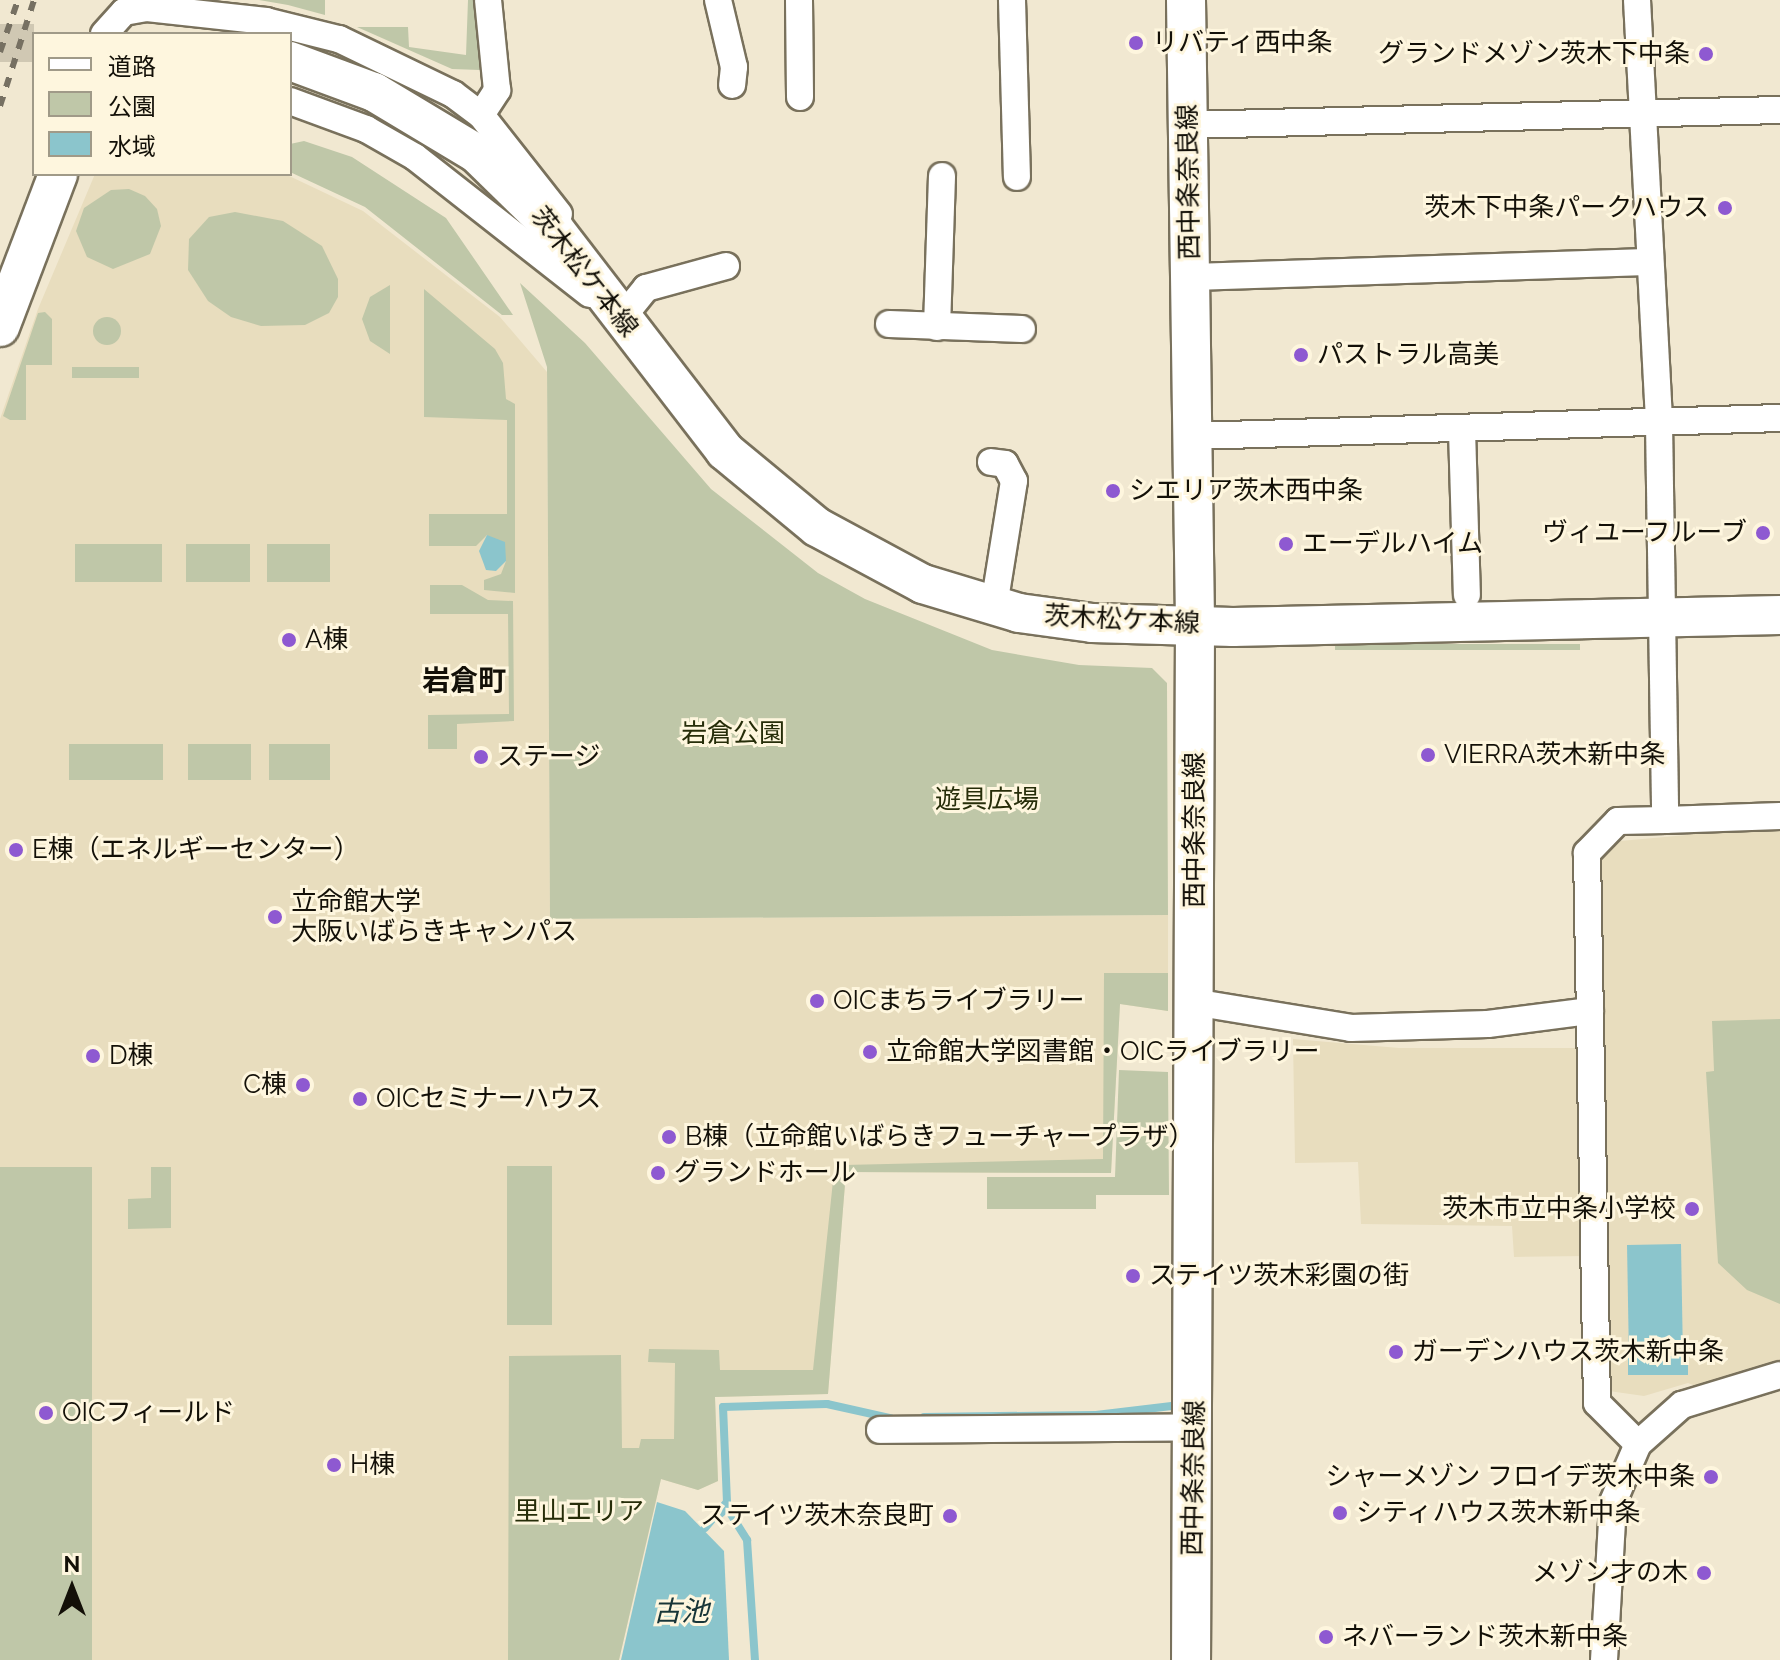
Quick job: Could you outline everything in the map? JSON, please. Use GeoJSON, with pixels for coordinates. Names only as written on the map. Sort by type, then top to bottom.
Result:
{"type":"FeatureCollection","features":[{"type":"Feature","properties":{"kind":"street"},"geometry":{"type":"LineString","coordinates":[[481,115],[497,90],[488,0]]}},
{"type":"Feature","properties":{"kind":"street"},"geometry":{"type":"LineString","coordinates":[[718,0],[734,67],[732,85]]}},
{"type":"Feature","properties":{"kind":"street"},"geometry":{"type":"LineString","coordinates":[[799,0],[800,97]]}},
{"type":"Feature","properties":{"kind":"street"},"geometry":{"type":"LineString","coordinates":[[1012,0],[1017,177]]}},
{"type":"Feature","properties":{"kind":"street","name":"西中条奈良線"},"geometry":{"type":"LineString","coordinates":[[1186,0],[1195,625],[1195,1427],[1191,1660]]}},
{"type":"Feature","properties":{"kind":"street"},"geometry":{"type":"LineString","coordinates":[[1637,0],[1659,423],[1665,820]]}},
{"type":"Feature","properties":{"kind":"street"},"geometry":{"type":"LineString","coordinates":[[105,32],[115,18],[135,9],[203,10],[339,39],[390,61],[481,115],[600,266],[621,319]]}},
{"type":"Feature","properties":{"kind":"street","name":"茨木松ケ本線"},"geometry":{"type":"LineString","coordinates":[[292,62],[374,92],[477,154],[555,230],[725,451],[782,502],[895,571],[994,606],[1068,621],[1195,625],[1661,620],[1780,615]]}},
{"type":"Feature","properties":{"kind":"street"},"geometry":{"type":"LineString","coordinates":[[292,102],[366,129],[415,157],[621,319]]}},
{"type":"Feature","properties":{"kind":"street"},"geometry":{"type":"LineString","coordinates":[[1187,125],[1780,110]]}},
{"type":"Feature","properties":{"kind":"street"},"geometry":{"type":"LineString","coordinates":[[0,327],[57,176]]}},
{"type":"Feature","properties":{"kind":"street"},"geometry":{"type":"LineString","coordinates":[[937,327],[942,176]]}},
{"type":"Feature","properties":{"kind":"street"},"geometry":{"type":"LineString","coordinates":[[1191,277],[1649,262]]}},
{"type":"Feature","properties":{"kind":"street"},"geometry":{"type":"LineString","coordinates":[[621,319],[646,288],[726,266]]}},
{"type":"Feature","properties":{"kind":"street"},"geometry":{"type":"LineString","coordinates":[[889,324],[1022,329]]}},
{"type":"Feature","properties":{"kind":"street"},"geometry":{"type":"LineString","coordinates":[[1194,436],[1780,418]]}},
{"type":"Feature","properties":{"kind":"street"},"geometry":{"type":"LineString","coordinates":[[1462,430],[1467,595]]}},
{"type":"Feature","properties":{"kind":"street"},"geometry":{"type":"LineString","coordinates":[[991,462],[1005,464],[1014,481],[994,606]]}},
{"type":"Feature","properties":{"kind":"street"},"geometry":{"type":"LineString","coordinates":[[1638,1444],[1597,1403],[1587,853],[1618,821],[1780,816]]}},
{"type":"Feature","properties":{"kind":"street"},"geometry":{"type":"LineString","coordinates":[[1193,1002],[1351,1028],[1488,1024],[1590,1011]]}},
{"type":"Feature","properties":{"kind":"street"},"geometry":{"type":"LineString","coordinates":[[1604,1660],[1613,1502],[1638,1444],[1682,1405],[1780,1375]]}},
{"type":"Feature","properties":{"kind":"street"},"geometry":{"type":"LineString","coordinates":[[880,1430],[1195,1427]]}},
{"type":"Feature","properties":{"kind":"shaded area","name":"立命館大学 大阪いばらきキャンパス"},"geometry":{"type":"Polygon","coordinates":[[[94,176],[289,176],[363,211],[500,317],[547,372],[550,919],[1168,915],[1168,1011],[1120,1004],[1111,1173],[846,1172],[828,1394],[715,1397],[718,1481],[698,1490],[661,1479],[619,1660],[0,1660],[0,419],[38,309],[94,176]]]}},
{"type":"Feature","properties":{"kind":"shaded area","name":"茨木市立中条小学校"},"geometry":{"type":"Polygon","coordinates":[[[1780,820],[1780,1368],[1706,1390],[1688,1383],[1644,1396],[1609,1391],[1595,859],[1620,841],[1687,835],[1687,823],[1780,820]]]}},
{"type":"Feature","properties":{"kind":"shaded area"},"geometry":{"type":"Polygon","coordinates":[[[1293,1039],[1399,1048],[1578,1048],[1585,1256],[1514,1257],[1512,1226],[1361,1224],[1358,1162],[1295,1163],[1293,1039]]]}},
{"type":"Feature","properties":{"kind":"green space"},"geometry":{"type":"Polygon","coordinates":[[[259,0],[325,0],[325,15],[288,5],[259,0]]]}},
{"type":"Feature","properties":{"kind":"green space"},"geometry":{"type":"Polygon","coordinates":[[[468,0],[475,0],[480,70],[452,69],[357,27],[408,27],[409,47],[466,55],[468,0]]]}},
{"type":"Feature","properties":{"kind":"green space"},"geometry":{"type":"Polygon","coordinates":[[[304,141],[352,157],[446,218],[513,315],[502,315],[365,207],[292,173],[292,144],[304,141]]]}},
{"type":"Feature","properties":{"kind":"green space"},"geometry":{"type":"Polygon","coordinates":[[[129,189],[145,196],[157,209],[161,226],[150,254],[113,269],[87,257],[76,231],[84,208],[111,190],[129,189]]]}},
{"type":"Feature","properties":{"kind":"green space"},"geometry":{"type":"Polygon","coordinates":[[[235,212],[283,221],[322,246],[338,279],[338,297],[329,313],[305,325],[261,326],[231,317],[208,301],[188,270],[189,239],[209,217],[235,212]]]}},
{"type":"Feature","properties":{"kind":"green space","name":"岩倉公園"},"geometry":{"type":"Polygon","coordinates":[[[520,283],[585,343],[711,489],[818,573],[865,599],[992,650],[1079,665],[1152,668],[1167,683],[1168,915],[550,919],[547,367],[520,283]]]}},
{"type":"Feature","properties":{"kind":"green space"},"geometry":{"type":"Polygon","coordinates":[[[390,285],[390,354],[370,341],[362,319],[370,297],[390,285]]]}},
{"type":"Feature","properties":{"kind":"green space"},"geometry":{"type":"Polygon","coordinates":[[[424,289],[495,349],[503,363],[506,399],[515,404],[515,593],[484,590],[484,580],[501,574],[506,561],[487,535],[476,546],[429,546],[429,514],[507,514],[507,420],[424,417],[424,289]]]}},
{"type":"Feature","properties":{"kind":"green space"},"geometry":{"type":"Polygon","coordinates":[[[45,312],[52,319],[52,365],[26,365],[26,420],[10,420],[3,416],[38,313],[45,312]]]}},
{"type":"Feature","properties":{"kind":"green space"},"geometry":{"type":"Polygon","coordinates":[[[107,317],[117,321],[121,331],[117,341],[107,345],[97,341],[93,331],[97,321],[107,317]]]}},
{"type":"Feature","properties":{"kind":"green space"},"geometry":{"type":"Polygon","coordinates":[[[72,367],[139,367],[139,378],[72,378],[72,367]]]}},
{"type":"Feature","properties":{"kind":"green space"},"geometry":{"type":"Polygon","coordinates":[[[75,544],[162,544],[162,582],[75,582],[75,544]]]}},
{"type":"Feature","properties":{"kind":"green space"},"geometry":{"type":"Polygon","coordinates":[[[186,544],[250,544],[250,582],[186,582],[186,544]]]}},
{"type":"Feature","properties":{"kind":"green space"},"geometry":{"type":"Polygon","coordinates":[[[267,544],[330,544],[330,582],[267,582],[267,544]]]}},
{"type":"Feature","properties":{"kind":"green space"},"geometry":{"type":"Polygon","coordinates":[[[430,585],[462,585],[488,600],[513,601],[514,721],[457,724],[457,749],[428,749],[428,715],[509,714],[508,614],[430,614],[430,585]]]}},
{"type":"Feature","properties":{"kind":"green space"},"geometry":{"type":"Polygon","coordinates":[[[1335,644],[1580,644],[1580,650],[1335,650],[1335,644]]]}},
{"type":"Feature","properties":{"kind":"green space"},"geometry":{"type":"Polygon","coordinates":[[[69,744],[163,744],[163,780],[69,780],[69,744]]]}},
{"type":"Feature","properties":{"kind":"green space"},"geometry":{"type":"Polygon","coordinates":[[[188,744],[251,744],[251,780],[188,780],[188,744]]]}},
{"type":"Feature","properties":{"kind":"green space"},"geometry":{"type":"Polygon","coordinates":[[[269,744],[330,744],[330,780],[269,780],[269,744]]]}},
{"type":"Feature","properties":{"kind":"green space","name":"里山エリア"},"geometry":{"type":"Polygon","coordinates":[[[1104,973],[1168,973],[1168,1011],[1120,1004],[1111,1173],[846,1172],[828,1394],[715,1397],[718,1481],[698,1490],[661,1479],[619,1660],[508,1660],[509,1356],[621,1355],[622,1448],[639,1448],[641,1439],[674,1439],[675,1363],[648,1362],[649,1349],[719,1350],[720,1370],[813,1370],[833,1181],[844,1165],[1103,1159],[1104,973]]]}},
{"type":"Feature","properties":{"kind":"green space"},"geometry":{"type":"Polygon","coordinates":[[[1780,1019],[1780,1304],[1747,1290],[1718,1263],[1706,1072],[1714,1071],[1712,1021],[1780,1019]]]}},
{"type":"Feature","properties":{"kind":"green space"},"geometry":{"type":"Polygon","coordinates":[[[1119,1070],[1168,1072],[1169,1195],[1096,1195],[1096,1209],[987,1209],[987,1177],[1115,1177],[1119,1070]]]}},
{"type":"Feature","properties":{"kind":"green space"},"geometry":{"type":"Polygon","coordinates":[[[507,1166],[552,1166],[552,1325],[507,1325],[507,1166]]]}},
{"type":"Feature","properties":{"kind":"green space","name":"OICフィールド"},"geometry":{"type":"Polygon","coordinates":[[[0,1167],[92,1167],[92,1660],[0,1660],[0,1167]]]}},
{"type":"Feature","properties":{"kind":"green space"},"geometry":{"type":"Polygon","coordinates":[[[151,1167],[171,1167],[171,1228],[128,1229],[128,1199],[151,1198],[151,1167]]]}},
{"type":"Feature","properties":{"kind":"water"},"geometry":{"type":"Polygon","coordinates":[[[487,535],[505,542],[506,561],[496,571],[486,570],[479,551],[487,535]]]}},
{"type":"Feature","properties":{"kind":"water"},"geometry":{"type":"Polygon","coordinates":[[[1681,1244],[1683,1341],[1629,1342],[1627,1245],[1681,1244]]]}},
{"type":"Feature","properties":{"kind":"water"},"geometry":{"type":"Polygon","coordinates":[[[1628,1356],[1688,1356],[1688,1375],[1628,1375],[1628,1356]]]}},
{"type":"Feature","properties":{"kind":"water","name":"古池"},"geometry":{"type":"Polygon","coordinates":[[[657,1502],[685,1511],[724,1551],[729,1660],[621,1660],[657,1502]]]}},
{"type":"Feature","properties":{"kind":"waterway"},"geometry":{"type":"LineString","coordinates":[[705,1528],[727,1502],[723,1407],[827,1404],[890,1418]]}},
{"type":"Feature","properties":{"kind":"waterway"},"geometry":{"type":"LineString","coordinates":[[924,1417],[1096,1415],[1171,1406]]}},
{"type":"Feature","properties":{"kind":"waterway"},"geometry":{"type":"LineString","coordinates":[[720,1514],[727,1508],[747,1540],[755,1660]]}},
{"type":"Feature","properties":{"kind":"tunnel"},"geometry":{"type":"LineString","coordinates":[[0,43],[32,43]]}},
{"type":"Feature","properties":{"kind":"railway"},"geometry":{"type":"LineString","coordinates":[[0,52],[18,0]]}},
{"type":"Feature","properties":{"kind":"railway"},"geometry":{"type":"LineString","coordinates":[[0,106],[34,0]]}},
{"type":"Feature","properties":{"kind":"place","name":"リバティ西中条"},"geometry":{"type":"Point","coordinates":[1136,43]}},
{"type":"Feature","properties":{"kind":"place","name":"グランドメゾン茨木下中条"},"geometry":{"type":"Point","coordinates":[1706,54]}},
{"type":"Feature","properties":{"kind":"place","name":"茨木下中条パークハウス"},"geometry":{"type":"Point","coordinates":[1725,208]}},
{"type":"Feature","properties":{"kind":"place","name":"パストラル高美"},"geometry":{"type":"Point","coordinates":[1301,355]}},
{"type":"Feature","properties":{"kind":"place","name":"シエリア茨木西中条"},"geometry":{"type":"Point","coordinates":[1113,491]}},
{"type":"Feature","properties":{"kind":"place","name":"ヴィユーフルーブ"},"geometry":{"type":"Point","coordinates":[1763,533]}},
{"type":"Feature","properties":{"kind":"place","name":"エーデルハイム"},"geometry":{"type":"Point","coordinates":[1286,544]}},
{"type":"Feature","properties":{"kind":"place","name":"A棟"},"geometry":{"type":"Point","coordinates":[289,640]}},
{"type":"Feature","properties":{"kind":"place","name":"VIERRA茨木新中条"},"geometry":{"type":"Point","coordinates":[1428,755]}},
{"type":"Feature","properties":{"kind":"place","name":"ステージ"},"geometry":{"type":"Point","coordinates":[481,757]}},
{"type":"Feature","properties":{"kind":"place","name":"E棟（エネルギーセンター）"},"geometry":{"type":"Point","coordinates":[16,850]}},
{"type":"Feature","properties":{"kind":"place","name":"立命館大学 大阪いばらきキャンパス"},"geometry":{"type":"Point","coordinates":[275,917]}},
{"type":"Feature","properties":{"kind":"place","name":"OICまちライブラリー"},"geometry":{"type":"Point","coordinates":[817,1001]}},
{"type":"Feature","properties":{"kind":"place","name":"立命館大学図書館・OICライブラリー"},"geometry":{"type":"Point","coordinates":[870,1052]}},
{"type":"Feature","properties":{"kind":"place","name":"D棟"},"geometry":{"type":"Point","coordinates":[93,1056]}},
{"type":"Feature","properties":{"kind":"place","name":"C棟"},"geometry":{"type":"Point","coordinates":[303,1085]}},
{"type":"Feature","properties":{"kind":"place","name":"OICセミナーハウス"},"geometry":{"type":"Point","coordinates":[360,1099]}},
{"type":"Feature","properties":{"kind":"place","name":"B棟（立命館いばらきフューチャープラザ）"},"geometry":{"type":"Point","coordinates":[669,1137]}},
{"type":"Feature","properties":{"kind":"place","name":"グランドホール"},"geometry":{"type":"Point","coordinates":[658,1173]}},
{"type":"Feature","properties":{"kind":"place","name":"茨木市立中条小学校"},"geometry":{"type":"Point","coordinates":[1692,1209]}},
{"type":"Feature","properties":{"kind":"place","name":"ステイツ茨木彩園の街"},"geometry":{"type":"Point","coordinates":[1133,1276]}},
{"type":"Feature","properties":{"kind":"place","name":"ガーデンハウス茨木新中条"},"geometry":{"type":"Point","coordinates":[1396,1352]}},
{"type":"Feature","properties":{"kind":"place","name":"OICフィールド"},"geometry":{"type":"Point","coordinates":[46,1413]}},
{"type":"Feature","properties":{"kind":"place","name":"H棟"},"geometry":{"type":"Point","coordinates":[334,1465]}},
{"type":"Feature","properties":{"kind":"place","name":"シャーメゾン フロイデ茨木中条"},"geometry":{"type":"Point","coordinates":[1711,1477]}},
{"type":"Feature","properties":{"kind":"place","name":"シティハウス茨木新中条"},"geometry":{"type":"Point","coordinates":[1340,1513]}},
{"type":"Feature","properties":{"kind":"place","name":"ステイツ茨木奈良町"},"geometry":{"type":"Point","coordinates":[950,1516]}},
{"type":"Feature","properties":{"kind":"place","name":"メゾン才の木"},"geometry":{"type":"Point","coordinates":[1704,1573]}},
{"type":"Feature","properties":{"kind":"place","name":"ネバーランド茨木新中条"},"geometry":{"type":"Point","coordinates":[1326,1637]}},
{"type":"Feature","properties":{"kind":"district","name":"岩倉町"},"geometry":{"type":"Point","coordinates":[464,681]}},
{"type":"Feature","properties":{"kind":"park label","name":"遊具広場"},"geometry":{"type":"Point","coordinates":[987,800]}}]}
